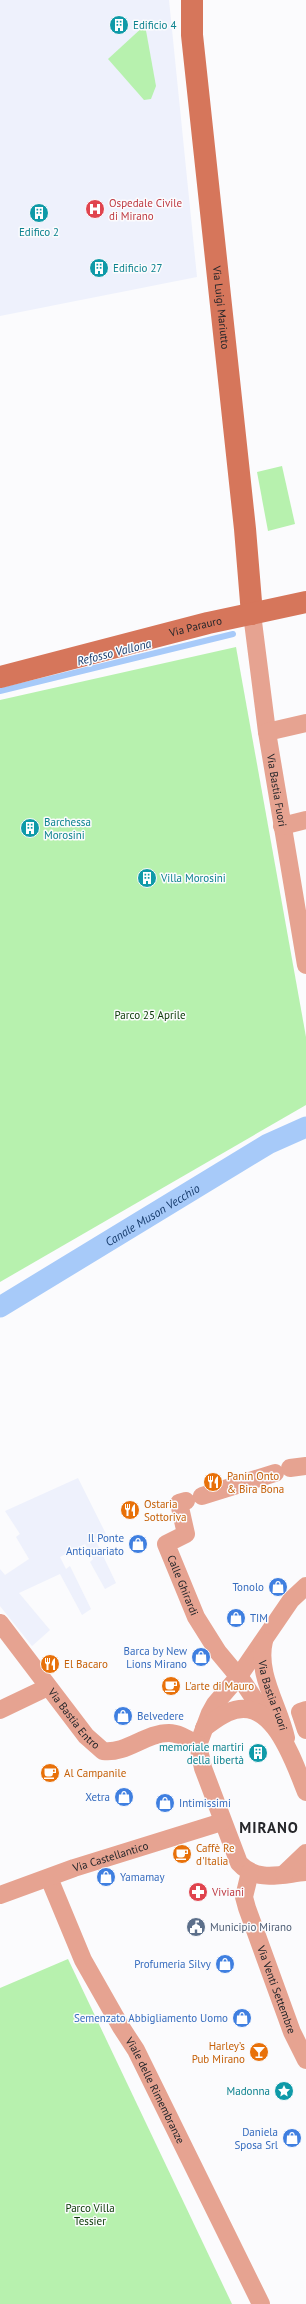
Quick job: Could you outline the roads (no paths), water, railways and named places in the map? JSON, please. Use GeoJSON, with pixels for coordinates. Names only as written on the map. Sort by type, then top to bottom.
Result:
{"type":"FeatureCollection","features":[{"type":"Feature","properties":{"kind":"main road","name":"Via Luigi Mariutto"},"geometry":{"type":"LineString","coordinates":[[192,0],[192,35],[245,529],[252,614]]}},
{"type":"Feature","properties":{"kind":"main road","name":"Via Parauro"},"geometry":{"type":"LineString","coordinates":[[0,677],[208,623],[306,602]]}},
{"type":"Feature","properties":{"kind":"street","name":"Via Bastia Fuori"},"geometry":{"type":"LineString","coordinates":[[252,614],[267,732],[306,965]]}},
{"type":"Feature","properties":{"kind":"street"},"geometry":{"type":"LineString","coordinates":[[267,732],[306,723]]}},
{"type":"Feature","properties":{"kind":"street"},"geometry":{"type":"LineString","coordinates":[[282,826],[306,820]]}},
{"type":"Feature","properties":{"kind":"street","name":"Calle Ghirardi"},"geometry":{"type":"LineString","coordinates":[[239,1676],[218,1652],[196,1617],[166,1544],[186,1534],[179,1503],[290,1469]]}},
{"type":"Feature","properties":{"kind":"street","name":"Via Bastia Fuori"},"geometry":{"type":"LineString","coordinates":[[200,1737],[215,1704],[239,1676],[291,1600],[306,1586]]}},
{"type":"Feature","properties":{"kind":"street","name":"Via Bastia Entro"},"geometry":{"type":"LineString","coordinates":[[0,1623],[86,1736],[102,1751],[120,1750],[157,1735],[169,1733],[181,1736],[200,1737]]}},
{"type":"Feature","properties":{"kind":"street","name":"Via Bastia Fuori"},"geometry":{"type":"LineString","coordinates":[[264,1641],[262,1652],[264,1672],[279,1710],[288,1748]]}},
{"type":"Feature","properties":{"kind":"street","name":"Via Bastia Fuori"},"geometry":{"type":"LineString","coordinates":[[239,1676],[288,1748]]}},
{"type":"Feature","properties":{"kind":"street"},"geometry":{"type":"LineString","coordinates":[[0,1710],[48,1687]]}},
{"type":"Feature","properties":{"kind":"street"},"geometry":{"type":"LineString","coordinates":[[267,1718],[246,1710],[238,1709],[228,1712],[200,1737],[198,1754],[222,1822],[239,1863],[250,1872],[270,1876],[306,1872]]}},
{"type":"Feature","properties":{"kind":"street"},"geometry":{"type":"LineString","coordinates":[[288,1748],[306,1792]]}},
{"type":"Feature","properties":{"kind":"street","name":"Via Castellantico"},"geometry":{"type":"LineString","coordinates":[[0,1895],[222,1822]]}},
{"type":"Feature","properties":{"kind":"street"},"geometry":{"type":"LineString","coordinates":[[284,1874],[306,1853]]}},
{"type":"Feature","properties":{"kind":"street","name":"Via Venti Settembre"},"geometry":{"type":"LineString","coordinates":[[250,1872],[244,1897],[247,1908],[292,2032],[306,2060]]}},
{"type":"Feature","properties":{"kind":"street","name":"Viale delle Rimembranze"},"geometry":{"type":"LineString","coordinates":[[49,1878],[83,1960],[121,2028],[136,2050],[261,2304]]}},
{"type":"Feature","properties":{"kind":"waterway","name":"Refosso Vallona"},"geometry":{"type":"LineString","coordinates":[[0,691],[233,634]]}},
{"type":"Feature","properties":{"kind":"waterway","name":"Canale Muson Vecchio"},"geometry":{"type":"LineString","coordinates":[[0,1307],[268,1144],[306,1127]]}},
{"type":"Feature","properties":{"kind":"place","name":"Edificio 4"},"geometry":{"type":"Point","coordinates":[119,25]}},
{"type":"Feature","properties":{"kind":"place","name":"Ospedale Civile di Mirano"},"geometry":{"type":"Point","coordinates":[95,209]}},
{"type":"Feature","properties":{"kind":"place","name":"Edifico 2"},"geometry":{"type":"Point","coordinates":[39,213]}},
{"type":"Feature","properties":{"kind":"place","name":"Edificio 27"},"geometry":{"type":"Point","coordinates":[99,268]}},
{"type":"Feature","properties":{"kind":"place","name":"Barchessa Morosini"},"geometry":{"type":"Point","coordinates":[30,828]}},
{"type":"Feature","properties":{"kind":"place","name":"Villa Morosini"},"geometry":{"type":"Point","coordinates":[147,878]}},
{"type":"Feature","properties":{"kind":"place","name":"Panin Onto & Bira Bona"},"geometry":{"type":"Point","coordinates":[213,1482]}},
{"type":"Feature","properties":{"kind":"place","name":"Ostaria Sottoriva"},"geometry":{"type":"Point","coordinates":[130,1510]}},
{"type":"Feature","properties":{"kind":"place","name":"Il Ponte Antiquariato"},"geometry":{"type":"Point","coordinates":[138,1544]}},
{"type":"Feature","properties":{"kind":"place","name":"Tonolo"},"geometry":{"type":"Point","coordinates":[278,1587]}},
{"type":"Feature","properties":{"kind":"place","name":"TIM"},"geometry":{"type":"Point","coordinates":[236,1618]}},
{"type":"Feature","properties":{"kind":"place","name":"Barca by New Lions Mirano"},"geometry":{"type":"Point","coordinates":[201,1657]}},
{"type":"Feature","properties":{"kind":"place","name":"El Bacaro"},"geometry":{"type":"Point","coordinates":[50,1664]}},
{"type":"Feature","properties":{"kind":"place","name":"L'arte di Mauro"},"geometry":{"type":"Point","coordinates":[171,1686]}},
{"type":"Feature","properties":{"kind":"place","name":"Belvedere"},"geometry":{"type":"Point","coordinates":[123,1716]}},
{"type":"Feature","properties":{"kind":"place","name":"memoriale martiri della libertà"},"geometry":{"type":"Point","coordinates":[258,1753]}},
{"type":"Feature","properties":{"kind":"place","name":"Al Campanile"},"geometry":{"type":"Point","coordinates":[50,1773]}},
{"type":"Feature","properties":{"kind":"place","name":"Xetra"},"geometry":{"type":"Point","coordinates":[124,1797]}},
{"type":"Feature","properties":{"kind":"place","name":"Intimissimi"},"geometry":{"type":"Point","coordinates":[165,1803]}},
{"type":"Feature","properties":{"kind":"place","name":"Caffè Re d'Italia"},"geometry":{"type":"Point","coordinates":[182,1854]}},
{"type":"Feature","properties":{"kind":"place","name":"Yamamay"},"geometry":{"type":"Point","coordinates":[106,1877]}},
{"type":"Feature","properties":{"kind":"place","name":"Viviani"},"geometry":{"type":"Point","coordinates":[198,1892]}},
{"type":"Feature","properties":{"kind":"place","name":"Municipio Mirano"},"geometry":{"type":"Point","coordinates":[196,1927]}},
{"type":"Feature","properties":{"kind":"place","name":"Profumeria Silvy"},"geometry":{"type":"Point","coordinates":[225,1964]}},
{"type":"Feature","properties":{"kind":"place","name":"Semenzato Abbigliamento Uomo"},"geometry":{"type":"Point","coordinates":[242,2018]}},
{"type":"Feature","properties":{"kind":"place","name":"Harley’s Pub Mirano"},"geometry":{"type":"Point","coordinates":[259,2052]}},
{"type":"Feature","properties":{"kind":"place","name":"Madonna"},"geometry":{"type":"Point","coordinates":[284,2091]}},
{"type":"Feature","properties":{"kind":"place","name":"Daniela Sposa Srl"},"geometry":{"type":"Point","coordinates":[292,2138]}},
{"type":"Feature","properties":{"kind":"district","name":"MIRANO"},"geometry":{"type":"Point","coordinates":[269,1827]}},
{"type":"Feature","properties":{"kind":"park label","name":"Parco 25 Aprile"},"geometry":{"type":"Point","coordinates":[150,1015]}},
{"type":"Feature","properties":{"kind":"park label","name":"Parco Villa Tessier"},"geometry":{"type":"Point","coordinates":[90,2214]}}]}
